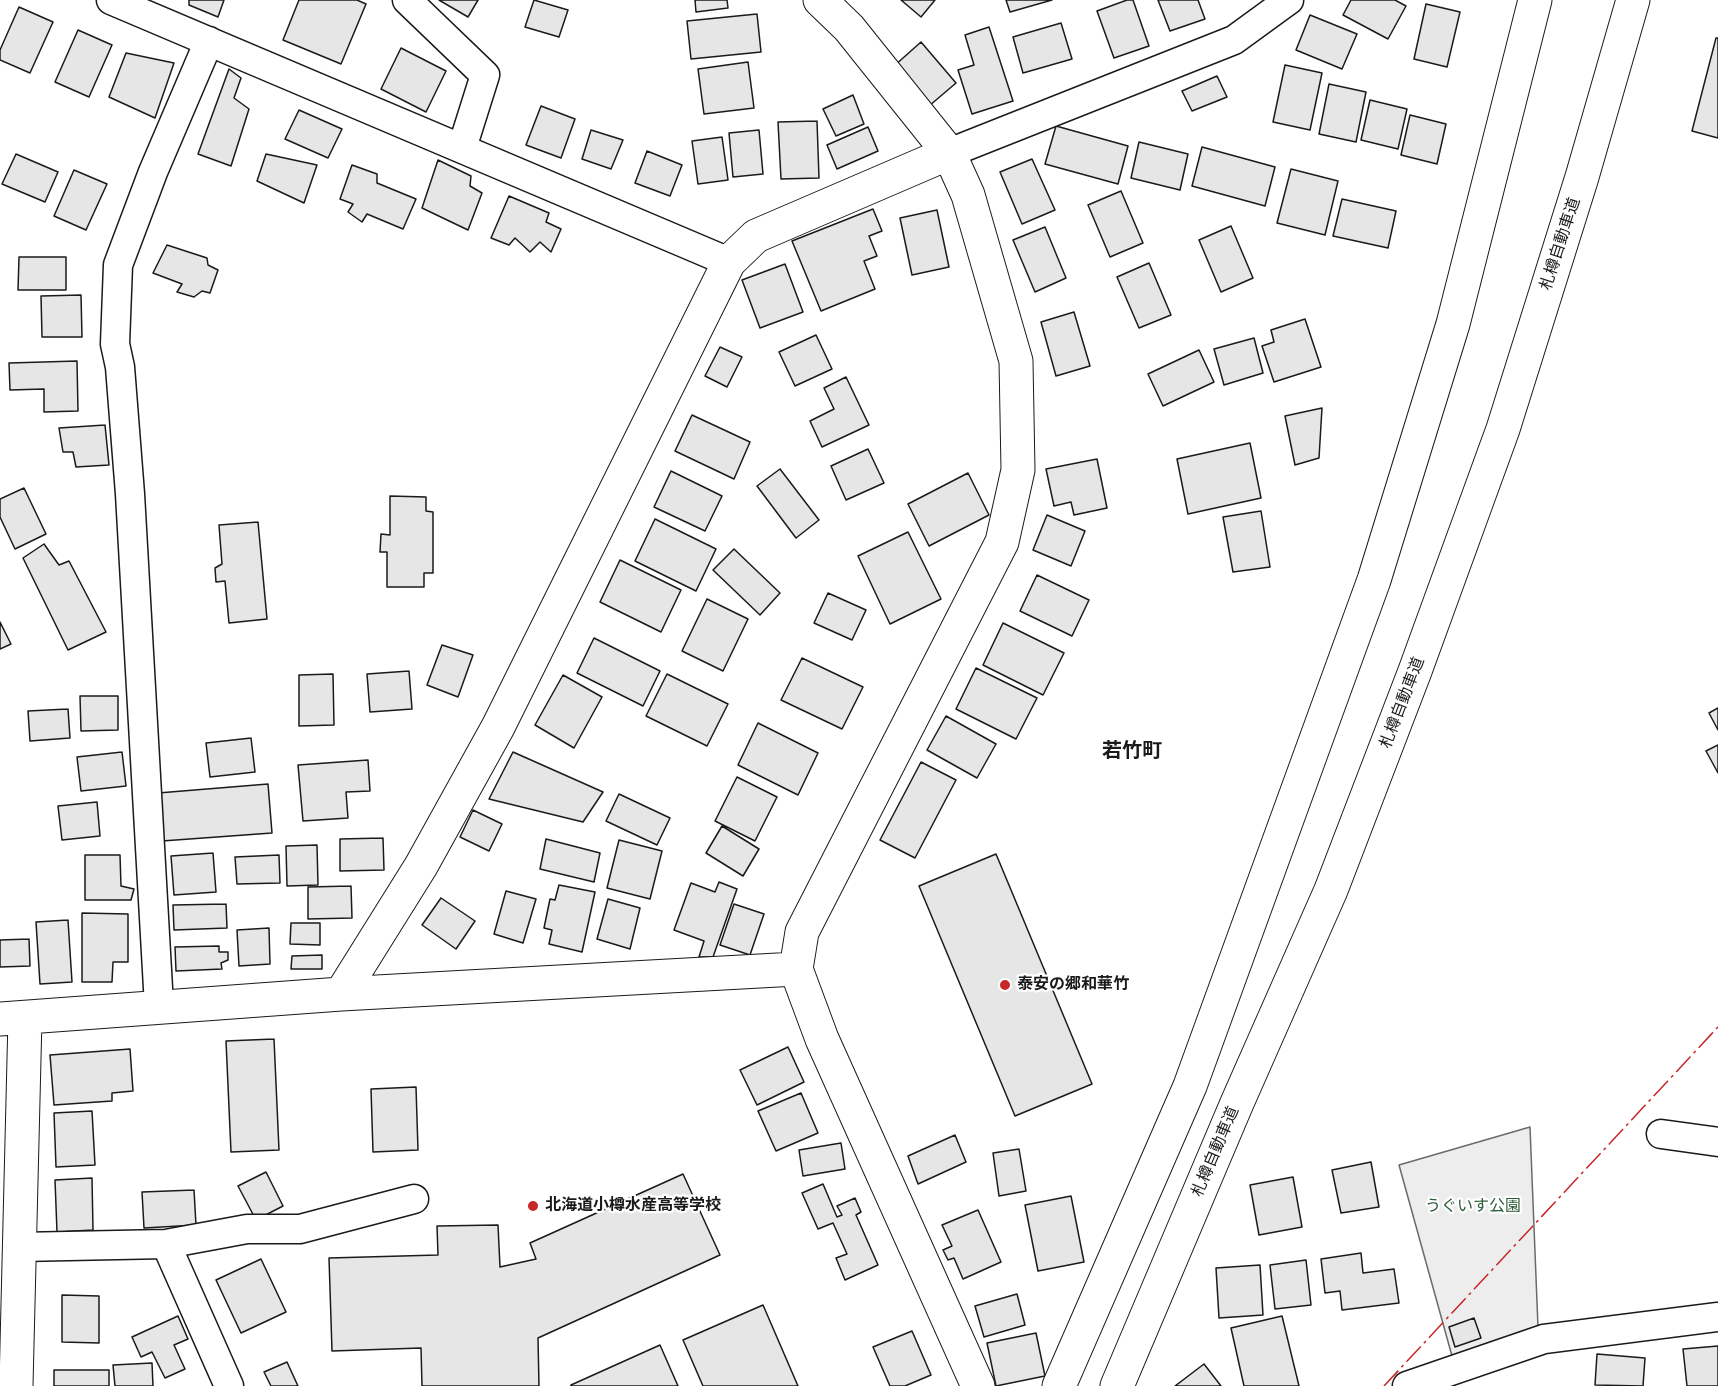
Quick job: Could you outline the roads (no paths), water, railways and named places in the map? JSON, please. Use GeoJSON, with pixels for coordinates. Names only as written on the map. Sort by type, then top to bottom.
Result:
{"type":"FeatureCollection","features":[{"type":"Feature","properties":{"kind":"main road"},"geometry":{"type":"LineString","coordinates":[[820,0],[849,28],[949,153],[968,195],[1016,361],[1018,470],[1002,542],[802,932],[796,969],[822,1040],[978,1386]]}},
{"type":"Feature","properties":{"kind":"main road"},"geometry":{"type":"LineString","coordinates":[[1059,1386],[1190,1086],[1377,569],[1453,324],[1535,0]]}},
{"type":"Feature","properties":{"kind":"main road","name":"札樽自動車道"},"geometry":{"type":"LineString","coordinates":[[1117,1386],[1236,1103],[1331,890],[1415,671],[1499,440],[1582,177],[1634,0]]}},
{"type":"Feature","properties":{"kind":"main road"},"geometry":{"type":"LineString","coordinates":[[340,994],[421,866],[498,727],[729,262],[756,236],[949,153]]}},
{"type":"Feature","properties":{"kind":"main road"},"geometry":{"type":"LineString","coordinates":[[16,1386],[9,1318],[19,1247],[12,1019],[340,994],[796,969]]}},
{"type":"Feature","properties":{"kind":"street"},"geometry":{"type":"LineString","coordinates":[[111,0],[729,262]]}},
{"type":"Feature","properties":{"kind":"street"},"geometry":{"type":"LineString","coordinates":[[407,0],[485,75],[462,148]]}},
{"type":"Feature","properties":{"kind":"street"},"geometry":{"type":"LineString","coordinates":[[949,153],[1234,40],[1289,0]]}},
{"type":"Feature","properties":{"kind":"street"},"geometry":{"type":"LineString","coordinates":[[159,1006],[130,494],[120,367],[115,344],[118,265],[153,172],[209,41]]}},
{"type":"Feature","properties":{"kind":"street"},"geometry":{"type":"LineString","coordinates":[[1661,1134],[1718,1142]]}},
{"type":"Feature","properties":{"kind":"street"},"geometry":{"type":"LineString","coordinates":[[19,1247],[166,1244],[247,1230],[300,1229],[414,1199]]}},
{"type":"Feature","properties":{"kind":"street"},"geometry":{"type":"LineString","coordinates":[[166,1244],[229,1386]]}},
{"type":"Feature","properties":{"kind":"street"},"geometry":{"type":"LineString","coordinates":[[1407,1386],[1544,1339],[1718,1317]]}},
{"type":"Feature","properties":{"kind":"place","name":"泰安の郷和華竹"},"geometry":{"type":"Point","coordinates":[1005,985]}},
{"type":"Feature","properties":{"kind":"place","name":"北海道小樽水産高等学校"},"geometry":{"type":"Point","coordinates":[533,1206]}},
{"type":"Feature","properties":{"kind":"district","name":"若竹町"},"geometry":{"type":"Point","coordinates":[1132,752]}},
{"type":"Feature","properties":{"kind":"park label","name":"うぐいす公園"},"geometry":{"type":"Point","coordinates":[1473,1207]}}]}
